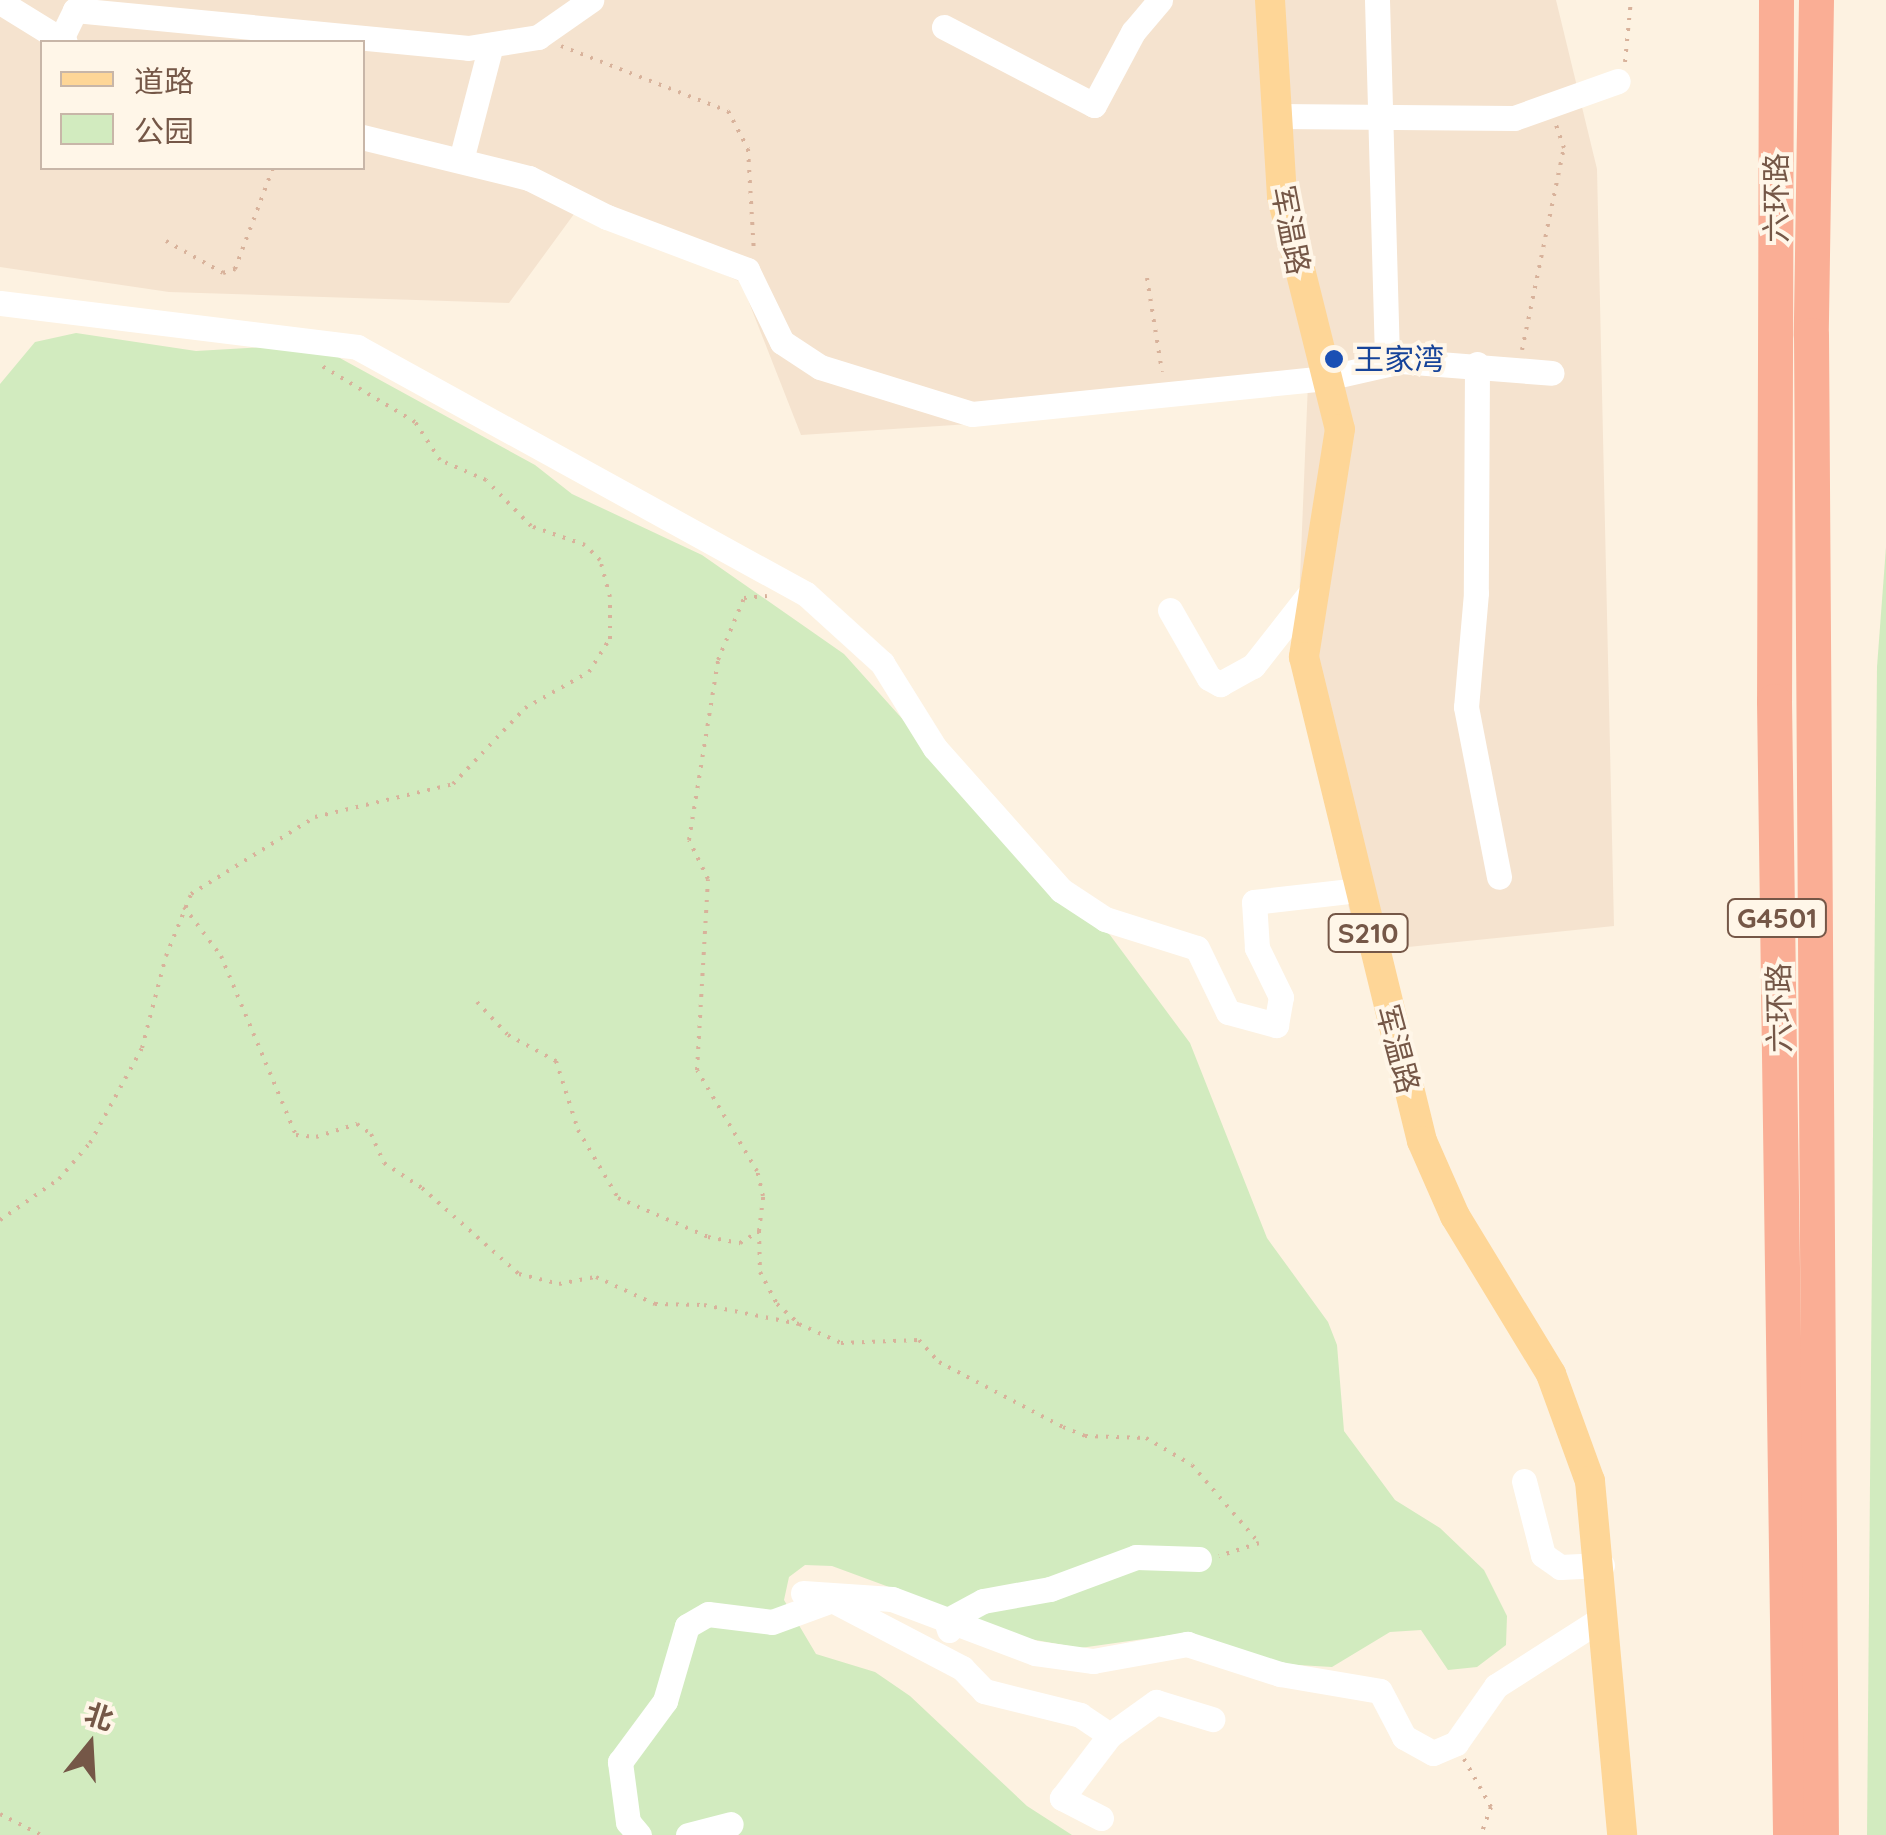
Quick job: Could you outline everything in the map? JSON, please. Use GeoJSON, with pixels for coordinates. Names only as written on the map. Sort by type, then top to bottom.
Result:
{"type":"FeatureCollection","features":[{"type":"Feature","properties":{"kind":"highway","name":"六环路"},"geometry":{"type":"LineString","coordinates":[[1776,0],[1774,701],[1790,1835]]}},
{"type":"Feature","properties":{"kind":"highway","name":"六环路"},"geometry":{"type":"LineString","coordinates":[[1816,0],[1811,335],[1820,1835]]}},
{"type":"Feature","properties":{"kind":"main road","name":"军温路"},"geometry":{"type":"LineString","coordinates":[[1270,0],[1282,197],[1340,430],[1311,592],[1304,657],[1357,890],[1422,1141],[1456,1216],[1572,1420],[1602,1565],[1622,1835]]}},
{"type":"Feature","properties":{"kind":"street"},"geometry":{"type":"LineString","coordinates":[[63,40],[75,10],[312,28],[388,44],[491,45],[538,37],[592,0]]}},
{"type":"Feature","properties":{"kind":"street"},"geometry":{"type":"LineString","coordinates":[[944,27],[1094,104],[1133,32],[1160,0]]}},
{"type":"Feature","properties":{"kind":"street"},"geometry":{"type":"LineString","coordinates":[[1378,0],[1376,117],[1387,364]]}},
{"type":"Feature","properties":{"kind":"street"},"geometry":{"type":"LineString","coordinates":[[0,2],[61,40]]}},
{"type":"Feature","properties":{"kind":"street"},"geometry":{"type":"LineString","coordinates":[[461,160],[491,45]]}},
{"type":"Feature","properties":{"kind":"street"},"geometry":{"type":"LineString","coordinates":[[1277,116],[1514,118],[1618,81]]}},
{"type":"Feature","properties":{"kind":"street"},"geometry":{"type":"LineString","coordinates":[[365,138],[529,178],[606,217],[746,270],[782,342],[820,366],[917,400],[972,414],[1326,378],[1387,364],[1478,364],[1552,373]]}},
{"type":"Feature","properties":{"kind":"street"},"geometry":{"type":"LineString","coordinates":[[0,303],[357,348],[806,594],[882,664],[935,748],[1061,890],[1104,919],[1198,948],[1228,1012],[1276,1025],[1281,997],[1257,948],[1254,902],[1357,890]]}},
{"type":"Feature","properties":{"kind":"street"},"geometry":{"type":"LineString","coordinates":[[1478,364],[1476,593],[1466,707],[1500,877]]}},
{"type":"Feature","properties":{"kind":"street"},"geometry":{"type":"LineString","coordinates":[[1170,610],[1209,678],[1220,684],[1253,666],[1311,592]]}},
{"type":"Feature","properties":{"kind":"street"},"geometry":{"type":"LineString","coordinates":[[1524,1482],[1543,1555],[1560,1566],[1602,1565]]}},
{"type":"Feature","properties":{"kind":"street"},"geometry":{"type":"LineString","coordinates":[[946,1621],[984,1601],[1050,1588],[1136,1557],[1199,1559]]}},
{"type":"Feature","properties":{"kind":"street"},"geometry":{"type":"LineString","coordinates":[[803,1593],[892,1599],[1035,1652],[1093,1661],[1187,1644],[1280,1674],[1380,1691],[1404,1737],[1434,1752],[1451,1746],[1496,1686],[1604,1617]]}},
{"type":"Feature","properties":{"kind":"street"},"geometry":{"type":"LineString","coordinates":[[638,1835],[628,1822],[620,1762],[665,1700],[688,1626],[708,1614],[772,1622],[832,1600],[962,1668],[984,1691],[1080,1715],[1110,1735]]}},
{"type":"Feature","properties":{"kind":"street"},"geometry":{"type":"LineString","coordinates":[[946,1621],[962,1668]]}},
{"type":"Feature","properties":{"kind":"street"},"geometry":{"type":"LineString","coordinates":[[1101,1818],[1062,1798],[1110,1735],[1156,1702],[1212,1719]]}},
{"type":"Feature","properties":{"kind":"street"},"geometry":{"type":"LineString","coordinates":[[688,1835],[730,1824]]}},
{"type":"Feature","properties":{"kind":"path"},"geometry":{"type":"LineString","coordinates":[[1618,81],[1632,48],[1631,0]]}},
{"type":"Feature","properties":{"kind":"path"},"geometry":{"type":"LineString","coordinates":[[538,37],[728,111],[748,148],[755,248],[746,270]]}},
{"type":"Feature","properties":{"kind":"path"},"geometry":{"type":"LineString","coordinates":[[1518,369],[1564,148],[1549,105]]}},
{"type":"Feature","properties":{"kind":"path"},"geometry":{"type":"LineString","coordinates":[[166,241],[223,273],[236,268],[271,170]]}},
{"type":"Feature","properties":{"kind":"path"},"geometry":{"type":"LineString","coordinates":[[1147,278],[1165,397]]}},
{"type":"Feature","properties":{"kind":"path"},"geometry":{"type":"LineString","coordinates":[[0,1220],[60,1179],[90,1143],[142,1048],[191,894],[315,818],[453,784],[526,708],[589,672],[610,639],[610,597],[600,560],[584,545],[531,526],[486,480],[440,460],[414,422],[372,401],[284,339]]}},
{"type":"Feature","properties":{"kind":"path"},"geometry":{"type":"LineString","coordinates":[[798,1324],[777,1304],[760,1272],[763,1196],[757,1172],[697,1070],[708,879],[689,840],[690,816],[710,738],[718,660],[744,598],[806,594]]}},
{"type":"Feature","properties":{"kind":"path"},"geometry":{"type":"LineString","coordinates":[[184,907],[222,956],[296,1134],[316,1137],[357,1124],[371,1134],[384,1163],[422,1188],[519,1274],[559,1284],[596,1277],[655,1304],[704,1305],[798,1324],[842,1342],[919,1340],[939,1362],[1063,1427],[1085,1436],[1146,1438],[1170,1450],[1226,1498],[1259,1543],[1199,1559]]}},
{"type":"Feature","properties":{"kind":"path"},"geometry":{"type":"LineString","coordinates":[[477,1002],[508,1036],[556,1062],[578,1130],[618,1198],[708,1237],[740,1243],[759,1232]]}},
{"type":"Feature","properties":{"kind":"path"},"geometry":{"type":"LineString","coordinates":[[1451,1746],[1479,1776],[1491,1807],[1481,1835]]}},
{"type":"Feature","properties":{"kind":"path"},"geometry":{"type":"LineString","coordinates":[[0,1814],[41,1835]]}},
{"type":"Feature","properties":{"kind":"shaded area"},"geometry":{"type":"Polygon","coordinates":[[[0,0],[1556,0],[1597,169],[1614,926],[1359,952],[1296,675],[1308,383],[1016,421],[801,435],[741,282],[577,210],[509,303],[169,292],[0,267],[0,0]]]}},
{"type":"Feature","properties":{"kind":"green space"},"geometry":{"type":"Polygon","coordinates":[[[76,333],[196,351],[280,346],[338,357],[535,465],[572,494],[702,555],[844,654],[1066,901],[1110,935],[1190,1043],[1267,1238],[1328,1322],[1337,1345],[1344,1431],[1395,1500],[1440,1528],[1484,1570],[1507,1616],[1506,1645],[1477,1667],[1448,1670],[1421,1630],[1390,1632],[1332,1667],[1281,1664],[1186,1633],[1080,1648],[1030,1639],[832,1566],[805,1565],[789,1577],[784,1600],[816,1654],[875,1672],[910,1696],[1027,1806],[1072,1835],[0,1835],[0,384],[35,342],[76,333]]]}},
{"type":"Feature","properties":{"kind":"green space"},"geometry":{"type":"Polygon","coordinates":[[[1886,547],[1886,1835],[1867,1835],[1877,667],[1886,547]]]}},
{"type":"Feature","properties":{"kind":"place","name":"王家湾"},"geometry":{"type":"Point","coordinates":[1334,359]}}]}
